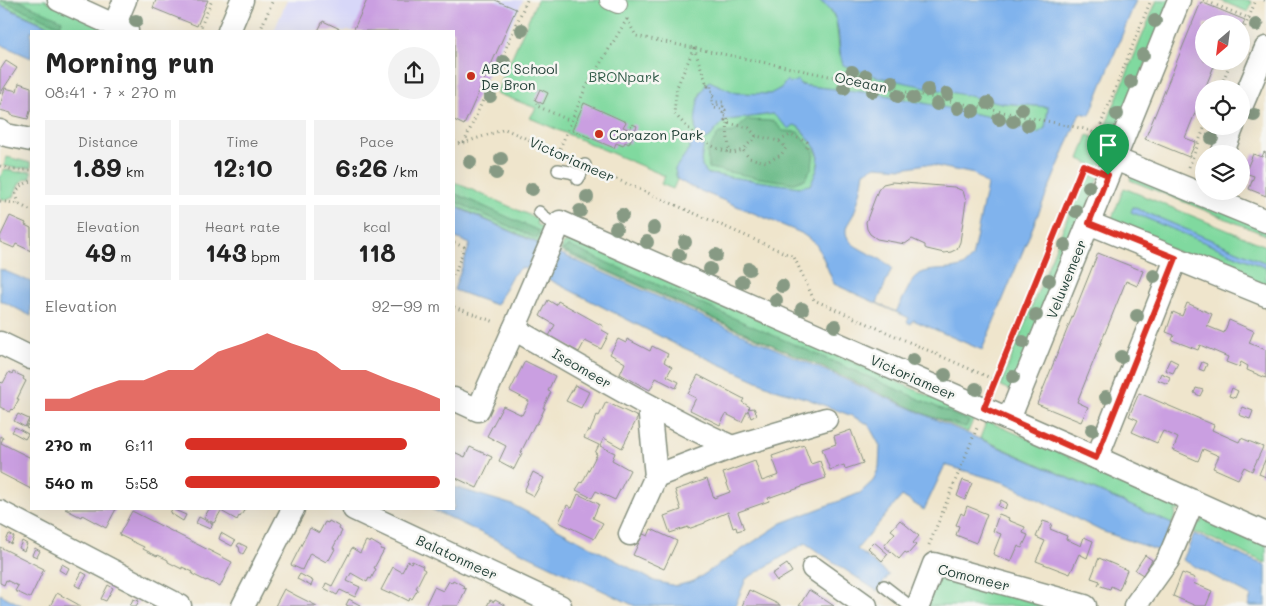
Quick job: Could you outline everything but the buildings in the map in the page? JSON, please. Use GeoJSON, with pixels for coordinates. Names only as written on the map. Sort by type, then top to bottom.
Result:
{"type":"FeatureCollection","features":[{"type":"Feature","properties":{"kind":"street"},"geometry":{"type":"LineString","coordinates":[[59,0],[121,28],[124,0]]}},
{"type":"Feature","properties":{"kind":"street"},"geometry":{"type":"LineString","coordinates":[[229,30],[242,0]]}},
{"type":"Feature","properties":{"kind":"street","name":"Veluwemeer"},"geometry":{"type":"LineString","coordinates":[[1009,419],[1179,0]]}},
{"type":"Feature","properties":{"kind":"street"},"geometry":{"type":"LineString","coordinates":[[1250,86],[1266,48]]}},
{"type":"Feature","properties":{"kind":"street"},"geometry":{"type":"LineString","coordinates":[[0,131],[6,135],[30,140]]}},
{"type":"Feature","properties":{"kind":"street"},"geometry":{"type":"LineString","coordinates":[[1112,167],[1195,190]]}},
{"type":"Feature","properties":{"kind":"street"},"geometry":{"type":"LineString","coordinates":[[1220,200],[1266,221]]}},
{"type":"Feature","properties":{"kind":"street"},"geometry":{"type":"LineString","coordinates":[[1089,223],[1266,296]]}},
{"type":"Feature","properties":{"kind":"street"},"geometry":{"type":"LineString","coordinates":[[455,399],[478,410],[558,227]]}},
{"type":"Feature","properties":{"kind":"street","name":"Victoriameer"},"geometry":{"type":"LineString","coordinates":[[558,227],[981,416],[1009,419],[1096,458],[1190,510],[1266,534]]}},
{"type":"Feature","properties":{"kind":"street"},"geometry":{"type":"LineString","coordinates":[[1096,458],[1176,258]]}},
{"type":"Feature","properties":{"kind":"street","name":"Iseomeer"},"geometry":{"type":"LineString","coordinates":[[514,329],[649,406],[693,430],[732,448]]}},
{"type":"Feature","properties":{"kind":"street"},"geometry":{"type":"LineString","coordinates":[[0,343],[30,358]]}},
{"type":"Feature","properties":{"kind":"street"},"geometry":{"type":"LineString","coordinates":[[630,534],[656,476],[649,406]]}},
{"type":"Feature","properties":{"kind":"street"},"geometry":{"type":"LineString","coordinates":[[656,476],[732,448],[826,419]]}},
{"type":"Feature","properties":{"kind":"street"},"geometry":{"type":"LineString","coordinates":[[243,606],[292,510]]}},
{"type":"Feature","properties":{"kind":"street","name":"Balatonmeer"},"geometry":{"type":"LineString","coordinates":[[356,510],[560,606]]}},
{"type":"Feature","properties":{"kind":"street"},"geometry":{"type":"LineString","coordinates":[[1135,606],[1168,560],[1190,510]]}},
{"type":"Feature","properties":{"kind":"street"},"geometry":{"type":"LineString","coordinates":[[0,512],[180,606]]}},
{"type":"Feature","properties":{"kind":"street","name":"Comomeer"},"geometry":{"type":"LineString","coordinates":[[918,606],[934,564],[1085,606]]}},
{"type":"Feature","properties":{"kind":"street"},"geometry":{"type":"LineString","coordinates":[[813,568],[866,606]]}},
{"type":"Feature","properties":{"kind":"lane"},"geometry":{"type":"LineString","coordinates":[[558,170],[570,172],[579,178],[584,165]]}},
{"type":"Feature","properties":{"kind":"lane"},"geometry":{"type":"LineString","coordinates":[[539,212],[558,227]]}},
{"type":"Feature","properties":{"kind":"lane"},"geometry":{"type":"LineString","coordinates":[[884,586],[912,606]]}},
{"type":"Feature","properties":{"kind":"path"},"geometry":{"type":"LineString","coordinates":[[199,30],[212,0]]}},
{"type":"Feature","properties":{"kind":"path"},"geometry":{"type":"LineString","coordinates":[[260,30],[273,0]]}},
{"type":"Feature","properties":{"kind":"path"},"geometry":{"type":"LineString","coordinates":[[464,143],[527,0]]}},
{"type":"Feature","properties":{"kind":"path"},"geometry":{"type":"LineString","coordinates":[[1097,134],[1151,0]]}},
{"type":"Feature","properties":{"kind":"path"},"geometry":{"type":"LineString","coordinates":[[1204,0],[1241,15]]}},
{"type":"Feature","properties":{"kind":"path"},"geometry":{"type":"LineString","coordinates":[[1249,15],[1256,0]]}},
{"type":"Feature","properties":{"kind":"path"},"geometry":{"type":"LineString","coordinates":[[558,153],[585,89],[610,47],[619,6]]}},
{"type":"Feature","properties":{"kind":"path"},"geometry":{"type":"LineString","coordinates":[[1250,19],[1266,25]]}},
{"type":"Feature","properties":{"kind":"path","name":"Oceaan"},"geometry":{"type":"LineString","coordinates":[[636,36],[1085,129]]}},
{"type":"Feature","properties":{"kind":"path"},"geometry":{"type":"LineString","coordinates":[[694,48],[718,103],[727,130],[729,152]]}},
{"type":"Feature","properties":{"kind":"path"},"geometry":{"type":"LineString","coordinates":[[694,48],[677,87],[674,113],[692,133],[719,150],[733,153],[743,150],[756,136]]}},
{"type":"Feature","properties":{"kind":"path"},"geometry":{"type":"LineString","coordinates":[[538,103],[537,106],[571,121]]}},
{"type":"Feature","properties":{"kind":"path"},"geometry":{"type":"LineString","coordinates":[[718,103],[756,136],[780,141],[786,148],[781,155],[766,162],[749,158],[743,150]]}},
{"type":"Feature","properties":{"kind":"path","name":"Victoriameer"},"geometry":{"type":"LineString","coordinates":[[455,142],[464,143],[504,129],[794,257],[814,300],[995,380]]}},
{"type":"Feature","properties":{"kind":"path"},"geometry":{"type":"LineString","coordinates":[[780,141],[790,135],[807,142],[807,148]]}},
{"type":"Feature","properties":{"kind":"path"},"geometry":{"type":"LineString","coordinates":[[1181,186],[1201,135]]}},
{"type":"Feature","properties":{"kind":"path"},"geometry":{"type":"LineString","coordinates":[[934,564],[922,561],[1083,165],[1112,167]]}},
{"type":"Feature","properties":{"kind":"path"},"geometry":{"type":"LineString","coordinates":[[0,172],[1,166],[14,170],[30,170]]}},
{"type":"Feature","properties":{"kind":"path"},"geometry":{"type":"LineString","coordinates":[[19,204],[16,194],[20,186],[30,181]]}},
{"type":"Feature","properties":{"kind":"path"},"geometry":{"type":"LineString","coordinates":[[0,201],[19,204],[30,210]]}},
{"type":"Feature","properties":{"kind":"path"},"geometry":{"type":"LineString","coordinates":[[455,243],[464,247],[455,273]]}},
{"type":"Feature","properties":{"kind":"path"},"geometry":{"type":"LineString","coordinates":[[455,308],[514,329]]}},
{"type":"Feature","properties":{"kind":"shaded area","name":"ABC School De Bron"},"geometry":{"type":"Polygon","coordinates":[[[287,0],[523,0],[464,125],[455,121],[455,30],[274,30],[287,0]]]}},
{"type":"Feature","properties":{"kind":"green space"},"geometry":{"type":"Polygon","coordinates":[[[0,0],[45,0],[112,30],[59,30],[0,4],[0,0]]]}},
{"type":"Feature","properties":{"kind":"green space"},"geometry":{"type":"Polygon","coordinates":[[[0,0],[18,0],[62,20],[60,26],[0,0]]]}},
{"type":"Feature","properties":{"kind":"green space","name":"BRONpark"},"geometry":{"type":"Polygon","coordinates":[[[537,0],[818,0],[830,9],[836,20],[840,56],[1002,103],[1048,107],[1045,128],[1038,133],[990,117],[880,94],[808,86],[787,81],[781,88],[770,94],[736,93],[709,81],[700,94],[695,125],[696,133],[707,140],[722,123],[728,120],[773,114],[789,128],[794,125],[797,126],[810,140],[817,153],[818,160],[815,176],[810,185],[799,187],[708,174],[702,167],[701,160],[704,144],[689,149],[675,169],[677,180],[673,189],[661,184],[665,176],[530,118],[536,108],[496,93],[537,0]]]}},
{"type":"Feature","properties":{"kind":"green space"},"geometry":{"type":"Polygon","coordinates":[[[1157,0],[1171,0],[1116,138],[1103,132],[1157,0]]]}},
{"type":"Feature","properties":{"kind":"green space"},"geometry":{"type":"Polygon","coordinates":[[[1219,0],[1248,0],[1252,2],[1248,12],[1219,0]]]}},
{"type":"Feature","properties":{"kind":"green space"},"geometry":{"type":"Polygon","coordinates":[[[747,120],[774,121],[783,131],[798,132],[814,151],[812,167],[805,179],[794,183],[709,168],[707,152],[719,133],[734,132],[747,120]]]}},
{"type":"Feature","properties":{"kind":"green space"},"geometry":{"type":"Polygon","coordinates":[[[1088,135],[1112,146],[1100,168],[1079,159],[1088,135]]]}},
{"type":"Feature","properties":{"kind":"green space"},"geometry":{"type":"Polygon","coordinates":[[[7,157],[30,163],[30,168],[4,166],[7,157]]]}},
{"type":"Feature","properties":{"kind":"green space"},"geometry":{"type":"Polygon","coordinates":[[[4,169],[17,172],[30,171],[30,178],[21,182],[14,197],[7,200],[0,198],[0,178],[4,169]]]}},
{"type":"Feature","properties":{"kind":"green space"},"geometry":{"type":"Polygon","coordinates":[[[1132,173],[1195,198],[1195,200],[1200,200],[1266,226],[1266,235],[1130,180],[1132,173]]]}},
{"type":"Feature","properties":{"kind":"green space"},"geometry":{"type":"Polygon","coordinates":[[[1091,175],[1099,178],[1012,391],[1000,386],[1083,179],[1091,175]]]}},
{"type":"Feature","properties":{"kind":"green space"},"geometry":{"type":"Polygon","coordinates":[[[455,182],[538,219],[536,224],[546,229],[539,243],[455,205],[455,182]]]}},
{"type":"Feature","properties":{"kind":"green space"},"geometry":{"type":"Polygon","coordinates":[[[1124,188],[1266,246],[1266,263],[1133,207],[1132,212],[1266,268],[1266,290],[1110,223],[1124,188]]]}},
{"type":"Feature","properties":{"kind":"green space"},"geometry":{"type":"Polygon","coordinates":[[[455,193],[539,231],[537,239],[455,201],[455,193]]]}},
{"type":"Feature","properties":{"kind":"green space"},"geometry":{"type":"Polygon","coordinates":[[[570,235],[974,416],[974,420],[968,432],[560,251],[564,243],[567,243],[567,240],[564,239],[565,237],[570,235]]]}},
{"type":"Feature","properties":{"kind":"green space"},"geometry":{"type":"Polygon","coordinates":[[[569,246],[969,421],[966,427],[932,417],[562,250],[569,246]]]}},
{"type":"Feature","properties":{"kind":"green space"},"geometry":{"type":"Polygon","coordinates":[[[988,421],[1178,505],[1179,512],[1175,510],[1174,512],[1176,513],[1172,524],[980,438],[984,424],[988,421]]]}},
{"type":"Feature","properties":{"kind":"green space"},"geometry":{"type":"Polygon","coordinates":[[[1204,514],[1266,541],[1266,563],[1193,532],[1197,522],[1201,523],[1204,514]]]}},
{"type":"Feature","properties":{"kind":"green space"},"geometry":{"type":"Polygon","coordinates":[[[939,576],[1046,606],[926,606],[939,576]]]}},
{"type":"Feature","properties":{"kind":"water"},"geometry":{"type":"Polygon","coordinates":[[[818,0],[1136,0],[1090,115],[1080,113],[982,350],[913,320],[911,324],[907,322],[909,318],[834,284],[815,243],[801,233],[689,186],[677,179],[675,169],[689,149],[694,137],[704,144],[701,160],[702,167],[708,174],[799,187],[810,185],[817,169],[819,160],[813,144],[798,127],[794,125],[789,129],[773,114],[728,120],[722,123],[707,140],[696,133],[697,105],[709,81],[736,93],[770,94],[781,88],[787,80],[790,83],[797,80],[801,85],[880,94],[990,117],[1038,133],[1045,128],[1048,107],[1002,103],[878,77],[843,65],[837,23],[830,9],[818,0]],[[926,164],[903,168],[876,166],[864,172],[857,203],[846,228],[846,233],[854,245],[892,268],[877,303],[896,312],[913,279],[918,275],[924,272],[957,268],[963,266],[972,258],[987,185],[974,174],[926,164]]]}},
{"type":"Feature","properties":{"kind":"water"},"geometry":{"type":"Polygon","coordinates":[[[0,5],[57,30],[30,30],[30,58],[0,44],[0,5]]]}},
{"type":"Feature","properties":{"kind":"water"},"geometry":{"type":"Polygon","coordinates":[[[455,206],[539,244],[527,269],[520,268],[511,277],[496,305],[455,290],[470,244],[455,237],[455,206]]]}},
{"type":"Feature","properties":{"kind":"water"},"geometry":{"type":"Polygon","coordinates":[[[1133,207],[1266,263],[1266,268],[1131,212],[1133,207]]]}},
{"type":"Feature","properties":{"kind":"water"},"geometry":{"type":"Polygon","coordinates":[[[559,253],[1172,524],[1160,551],[1101,531],[1006,483],[945,465],[924,510],[902,496],[857,549],[889,575],[877,591],[805,543],[746,579],[735,606],[635,606],[433,510],[455,510],[455,487],[513,505],[654,581],[676,586],[694,581],[782,523],[860,493],[873,481],[879,467],[880,446],[868,424],[808,399],[775,389],[673,343],[548,279],[559,253]]]}},
{"type":"Feature","properties":{"kind":"water"},"geometry":{"type":"Polygon","coordinates":[[[0,269],[30,282],[30,315],[0,300],[0,269]]]}},
{"type":"Feature","properties":{"kind":"water"},"geometry":{"type":"Polygon","coordinates":[[[1194,534],[1266,566],[1266,606],[1248,606],[1251,596],[1183,560],[1194,534]]]}},
{"type":"Feature","properties":{"kind":"water"},"geometry":{"type":"Polygon","coordinates":[[[0,594],[23,606],[0,606],[0,594]]]}},
{"type":"Feature","properties":{"kind":"place","name":"ABC School De Bron"},"geometry":{"type":"Point","coordinates":[471,76]}},
{"type":"Feature","properties":{"kind":"place","name":"Corazon Park"},"geometry":{"type":"Point","coordinates":[599,134]}},
{"type":"Feature","properties":{"kind":"route"},"geometry":{"type":"LineString","coordinates":[[1083,165],[1108,175],[1089,223],[1176,258],[1096,458],[984,408],[1083,165]]}}]}
